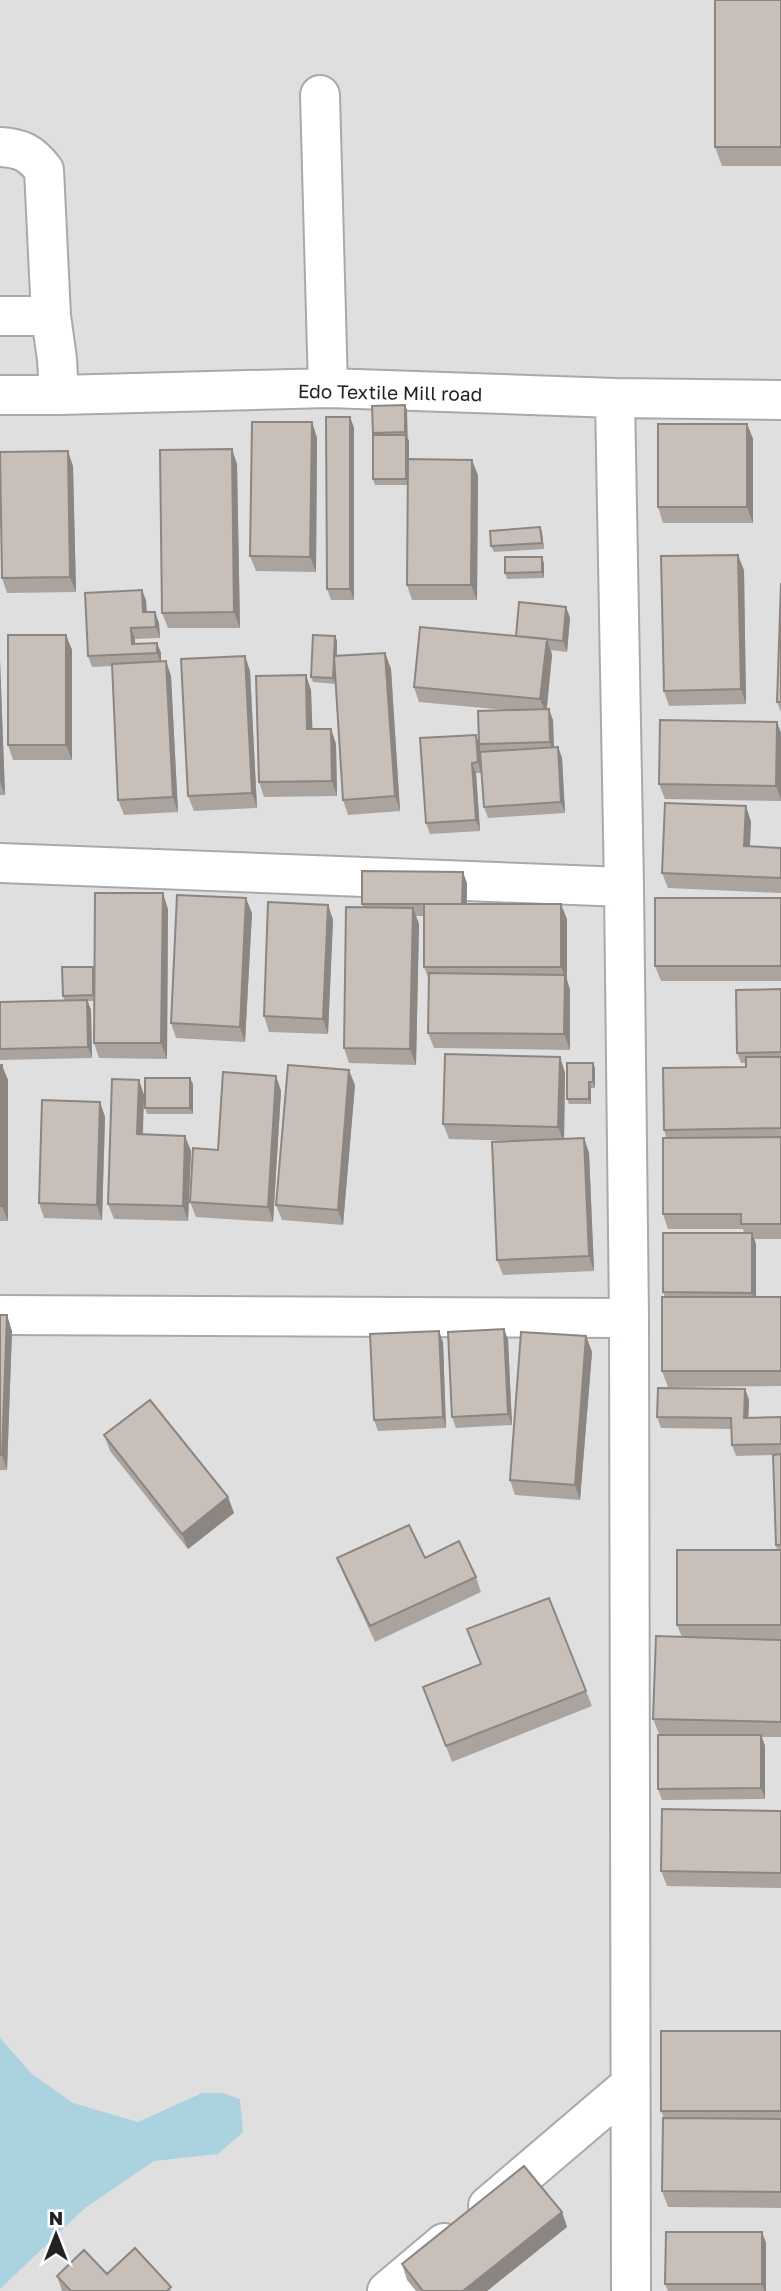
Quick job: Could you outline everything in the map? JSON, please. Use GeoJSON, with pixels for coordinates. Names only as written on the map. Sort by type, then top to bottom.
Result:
{"type":"FeatureCollection","features":[{"type":"Feature","properties":{"kind":"street"},"geometry":{"type":"LineString","coordinates":[[320,94],[328,388]]}},
{"type":"Feature","properties":{"kind":"street"},"geometry":{"type":"LineString","coordinates":[[0,147],[19,148],[30,154],[44,170],[51,316],[59,396]]}},
{"type":"Feature","properties":{"kind":"street"},"geometry":{"type":"LineString","coordinates":[[0,316],[51,316]]}},
{"type":"Feature","properties":{"kind":"street","name":"Edo Textile Mill road"},"geometry":{"type":"LineString","coordinates":[[0,395],[59,396],[328,388],[615,398],[781,400]]}},
{"type":"Feature","properties":{"kind":"street"},"geometry":{"type":"LineString","coordinates":[[615,398],[629,1318],[631,2291]]}},
{"type":"Feature","properties":{"kind":"street"},"geometry":{"type":"LineString","coordinates":[[0,863],[624,887]]}},
{"type":"Feature","properties":{"kind":"street"},"geometry":{"type":"LineString","coordinates":[[0,1315],[629,1318]]}},
{"type":"Feature","properties":{"kind":"street"},"geometry":{"type":"LineString","coordinates":[[387,2291],[631,2085]]}},
{"type":"Feature","properties":{"kind":"shaded area"},"geometry":{"type":"Polygon","coordinates":[[[0,0],[781,0],[781,2291],[0,2291],[0,0]]]}},
{"type":"Feature","properties":{"kind":"water"},"geometry":{"type":"Polygon","coordinates":[[[0,2038],[32,2074],[73,2103],[138,2122],[202,2093],[222,2093],[240,2099],[243,2132],[218,2154],[154,2161],[85,2208],[0,2289],[0,2038]]]}},
{"type":"Feature","properties":{"kind":"building"},"geometry":{"type":"Polygon","coordinates":[[[715,0],[781,0],[781,147],[715,147],[715,0]]]}},
{"type":"Feature","properties":{"kind":"building"},"geometry":{"type":"Polygon","coordinates":[[[405,405],[405,432],[373,433],[372,406],[405,405]]]}},
{"type":"Feature","properties":{"kind":"building"},"geometry":{"type":"Polygon","coordinates":[[[326,417],[350,417],[350,589],[327,589],[326,417]]]}},
{"type":"Feature","properties":{"kind":"building"},"geometry":{"type":"Polygon","coordinates":[[[252,422],[312,422],[310,557],[250,556],[252,422]]]}},
{"type":"Feature","properties":{"kind":"building"},"geometry":{"type":"Polygon","coordinates":[[[658,424],[747,424],[747,507],[658,507],[658,424]]]}},
{"type":"Feature","properties":{"kind":"building"},"geometry":{"type":"Polygon","coordinates":[[[373,435],[406,435],[406,479],[373,479],[373,435]]]}},
{"type":"Feature","properties":{"kind":"building"},"geometry":{"type":"Polygon","coordinates":[[[232,449],[234,612],[162,613],[160,450],[232,449]]]}},
{"type":"Feature","properties":{"kind":"building"},"geometry":{"type":"Polygon","coordinates":[[[68,451],[70,577],[2,578],[0,452],[68,451]]]}},
{"type":"Feature","properties":{"kind":"building"},"geometry":{"type":"Polygon","coordinates":[[[408,459],[472,460],[471,585],[407,585],[408,459]]]}},
{"type":"Feature","properties":{"kind":"building"},"geometry":{"type":"Polygon","coordinates":[[[540,527],[542,543],[491,546],[490,531],[540,527]]]}},
{"type":"Feature","properties":{"kind":"building"},"geometry":{"type":"Polygon","coordinates":[[[738,555],[741,689],[664,691],[661,556],[738,555]]]}},
{"type":"Feature","properties":{"kind":"building"},"geometry":{"type":"Polygon","coordinates":[[[505,557],[542,557],[542,572],[505,573],[505,557]]]}},
{"type":"Feature","properties":{"kind":"building"},"geometry":{"type":"Polygon","coordinates":[[[781,583],[781,702],[777,702],[781,583]]]}},
{"type":"Feature","properties":{"kind":"building"},"geometry":{"type":"Polygon","coordinates":[[[142,590],[143,612],[155,612],[156,627],[131,628],[132,644],[157,643],[157,653],[88,656],[85,593],[142,590]]]}},
{"type":"Feature","properties":{"kind":"building"},"geometry":{"type":"Polygon","coordinates":[[[519,602],[566,607],[563,641],[516,636],[519,602]]]}},
{"type":"Feature","properties":{"kind":"building"},"geometry":{"type":"Polygon","coordinates":[[[420,627],[547,639],[540,699],[414,687],[420,627]]]}},
{"type":"Feature","properties":{"kind":"building"},"geometry":{"type":"Polygon","coordinates":[[[8,635],[66,635],[66,745],[8,745],[8,635]]]}},
{"type":"Feature","properties":{"kind":"building"},"geometry":{"type":"Polygon","coordinates":[[[313,635],[335,636],[333,678],[311,677],[313,635]]]}},
{"type":"Feature","properties":{"kind":"building"},"geometry":{"type":"Polygon","coordinates":[[[385,653],[395,796],[343,800],[334,656],[385,653]]]}},
{"type":"Feature","properties":{"kind":"building"},"geometry":{"type":"Polygon","coordinates":[[[245,656],[252,793],[188,796],[181,659],[245,656]]]}},
{"type":"Feature","properties":{"kind":"building"},"geometry":{"type":"Polygon","coordinates":[[[166,661],[173,797],[118,800],[112,664],[166,661]]]}},
{"type":"Feature","properties":{"kind":"building"},"geometry":{"type":"Polygon","coordinates":[[[306,675],[307,729],[331,729],[332,781],[259,782],[256,676],[306,675]]]}},
{"type":"Feature","properties":{"kind":"building"},"geometry":{"type":"Polygon","coordinates":[[[549,709],[550,742],[479,744],[478,711],[549,709]]]}},
{"type":"Feature","properties":{"kind":"building"},"geometry":{"type":"Polygon","coordinates":[[[660,720],[777,722],[776,786],[659,784],[660,720]]]}},
{"type":"Feature","properties":{"kind":"building"},"geometry":{"type":"Polygon","coordinates":[[[476,735],[478,762],[472,763],[476,820],[426,823],[420,738],[476,735]]]}},
{"type":"Feature","properties":{"kind":"building"},"geometry":{"type":"Polygon","coordinates":[[[558,747],[561,802],[484,807],[480,752],[558,747]]]}},
{"type":"Feature","properties":{"kind":"building"},"geometry":{"type":"Polygon","coordinates":[[[665,803],[746,806],[744,846],[781,848],[781,878],[662,873],[665,803]]]}},
{"type":"Feature","properties":{"kind":"building"},"geometry":{"type":"Polygon","coordinates":[[[362,871],[463,872],[462,904],[362,904],[362,871]]]}},
{"type":"Feature","properties":{"kind":"building"},"geometry":{"type":"Polygon","coordinates":[[[95,893],[163,893],[161,1043],[94,1043],[95,893]]]}},
{"type":"Feature","properties":{"kind":"building"},"geometry":{"type":"Polygon","coordinates":[[[177,895],[246,898],[240,1027],[171,1023],[177,895]]]}},
{"type":"Feature","properties":{"kind":"building"},"geometry":{"type":"Polygon","coordinates":[[[655,898],[781,898],[781,966],[655,966],[655,898]]]}},
{"type":"Feature","properties":{"kind":"building"},"geometry":{"type":"Polygon","coordinates":[[[268,902],[328,905],[323,1019],[264,1016],[268,902]]]}},
{"type":"Feature","properties":{"kind":"building"},"geometry":{"type":"Polygon","coordinates":[[[424,904],[561,904],[561,967],[424,967],[424,904]]]}},
{"type":"Feature","properties":{"kind":"building"},"geometry":{"type":"Polygon","coordinates":[[[346,907],[413,908],[410,1049],[344,1048],[346,907]]]}},
{"type":"Feature","properties":{"kind":"building"},"geometry":{"type":"Polygon","coordinates":[[[62,967],[93,967],[93,995],[63,996],[62,967]]]}},
{"type":"Feature","properties":{"kind":"building"},"geometry":{"type":"Polygon","coordinates":[[[429,973],[565,975],[564,1034],[428,1033],[429,973]]]}},
{"type":"Feature","properties":{"kind":"building"},"geometry":{"type":"Polygon","coordinates":[[[781,989],[781,1052],[737,1053],[736,990],[781,989]]]}},
{"type":"Feature","properties":{"kind":"building"},"geometry":{"type":"Polygon","coordinates":[[[87,1000],[88,1047],[0,1049],[0,1002],[87,1000]]]}},
{"type":"Feature","properties":{"kind":"building"},"geometry":{"type":"Polygon","coordinates":[[[445,1054],[560,1057],[558,1127],[443,1124],[445,1054]]]}},
{"type":"Feature","properties":{"kind":"building"},"geometry":{"type":"Polygon","coordinates":[[[746,1057],[781,1057],[781,1128],[664,1130],[663,1068],[746,1067],[746,1057]]]}},
{"type":"Feature","properties":{"kind":"building"},"geometry":{"type":"Polygon","coordinates":[[[567,1063],[593,1063],[589,1099],[567,1099],[567,1063]]]}},
{"type":"Feature","properties":{"kind":"building"},"geometry":{"type":"Polygon","coordinates":[[[2,1065],[2,1206],[0,1206],[2,1065]]]}},
{"type":"Feature","properties":{"kind":"building"},"geometry":{"type":"Polygon","coordinates":[[[288,1065],[349,1070],[338,1210],[276,1205],[288,1065]]]}},
{"type":"Feature","properties":{"kind":"building"},"geometry":{"type":"Polygon","coordinates":[[[223,1072],[276,1076],[268,1207],[190,1202],[193,1148],[218,1150],[223,1072]]]}},
{"type":"Feature","properties":{"kind":"building"},"geometry":{"type":"Polygon","coordinates":[[[145,1078],[190,1078],[190,1108],[145,1108],[145,1078]]]}},
{"type":"Feature","properties":{"kind":"building"},"geometry":{"type":"Polygon","coordinates":[[[112,1079],[139,1080],[137,1134],[185,1136],[183,1206],[108,1204],[112,1079]]]}},
{"type":"Feature","properties":{"kind":"building"},"geometry":{"type":"Polygon","coordinates":[[[42,1100],[100,1102],[97,1205],[39,1203],[42,1100]]]}},
{"type":"Feature","properties":{"kind":"building"},"geometry":{"type":"Polygon","coordinates":[[[781,1137],[781,1224],[741,1224],[741,1214],[663,1214],[663,1138],[781,1137]]]}},
{"type":"Feature","properties":{"kind":"building"},"geometry":{"type":"Polygon","coordinates":[[[584,1138],[589,1256],[497,1260],[492,1142],[584,1138]]]}},
{"type":"Feature","properties":{"kind":"building"},"geometry":{"type":"Polygon","coordinates":[[[663,1233],[752,1233],[752,1293],[663,1292],[663,1233]]]}},
{"type":"Feature","properties":{"kind":"building"},"geometry":{"type":"Polygon","coordinates":[[[662,1297],[781,1297],[781,1371],[662,1371],[662,1297]]]}},
{"type":"Feature","properties":{"kind":"building"},"geometry":{"type":"Polygon","coordinates":[[[0,1315],[7,1315],[2,1455],[0,1455],[0,1315]]]}},
{"type":"Feature","properties":{"kind":"building"},"geometry":{"type":"Polygon","coordinates":[[[504,1329],[508,1414],[452,1417],[448,1332],[504,1329]]]}},
{"type":"Feature","properties":{"kind":"building"},"geometry":{"type":"Polygon","coordinates":[[[439,1331],[443,1417],[374,1420],[370,1334],[439,1331]]]}},
{"type":"Feature","properties":{"kind":"building"},"geometry":{"type":"Polygon","coordinates":[[[521,1332],[586,1336],[575,1485],[510,1480],[521,1332]]]}},
{"type":"Feature","properties":{"kind":"building"},"geometry":{"type":"Polygon","coordinates":[[[658,1388],[745,1389],[744,1418],[781,1417],[781,1444],[732,1445],[731,1418],[657,1417],[658,1388]]]}},
{"type":"Feature","properties":{"kind":"building"},"geometry":{"type":"Polygon","coordinates":[[[150,1400],[228,1497],[182,1534],[104,1435],[150,1400]]]}},
{"type":"Feature","properties":{"kind":"building"},"geometry":{"type":"Polygon","coordinates":[[[781,1454],[781,1545],[776,1545],[773,1455],[781,1454]]]}},
{"type":"Feature","properties":{"kind":"building"},"geometry":{"type":"Polygon","coordinates":[[[409,1525],[425,1558],[459,1541],[476,1577],[370,1626],[337,1558],[409,1525]]]}},
{"type":"Feature","properties":{"kind":"building"},"geometry":{"type":"Polygon","coordinates":[[[677,1550],[781,1550],[781,1625],[677,1625],[677,1550]]]}},
{"type":"Feature","properties":{"kind":"building"},"geometry":{"type":"Polygon","coordinates":[[[549,1598],[586,1691],[446,1746],[423,1687],[481,1664],[467,1629],[549,1598]]]}},
{"type":"Feature","properties":{"kind":"building"},"geometry":{"type":"Polygon","coordinates":[[[656,1636],[781,1640],[781,1722],[653,1719],[656,1636]]]}},
{"type":"Feature","properties":{"kind":"building"},"geometry":{"type":"Polygon","coordinates":[[[658,1735],[761,1735],[761,1788],[658,1789],[658,1735]]]}},
{"type":"Feature","properties":{"kind":"building"},"geometry":{"type":"Polygon","coordinates":[[[662,1809],[781,1811],[781,1873],[661,1871],[662,1809]]]}},
{"type":"Feature","properties":{"kind":"building"},"geometry":{"type":"Polygon","coordinates":[[[661,2031],[781,2031],[781,2111],[661,2111],[661,2031]]]}},
{"type":"Feature","properties":{"kind":"building"},"geometry":{"type":"Polygon","coordinates":[[[663,2118],[781,2119],[781,2192],[662,2191],[663,2118]]]}},
{"type":"Feature","properties":{"kind":"building"},"geometry":{"type":"Polygon","coordinates":[[[524,2166],[562,2212],[463,2291],[423,2291],[402,2264],[524,2166]]]}},
{"type":"Feature","properties":{"kind":"building"},"geometry":{"type":"Polygon","coordinates":[[[666,2232],[762,2232],[762,2284],[665,2284],[666,2232]]]}},
{"type":"Feature","properties":{"kind":"building"},"geometry":{"type":"Polygon","coordinates":[[[135,2248],[171,2287],[167,2291],[71,2291],[57,2276],[84,2250],[107,2274],[135,2248]]]}}]}
